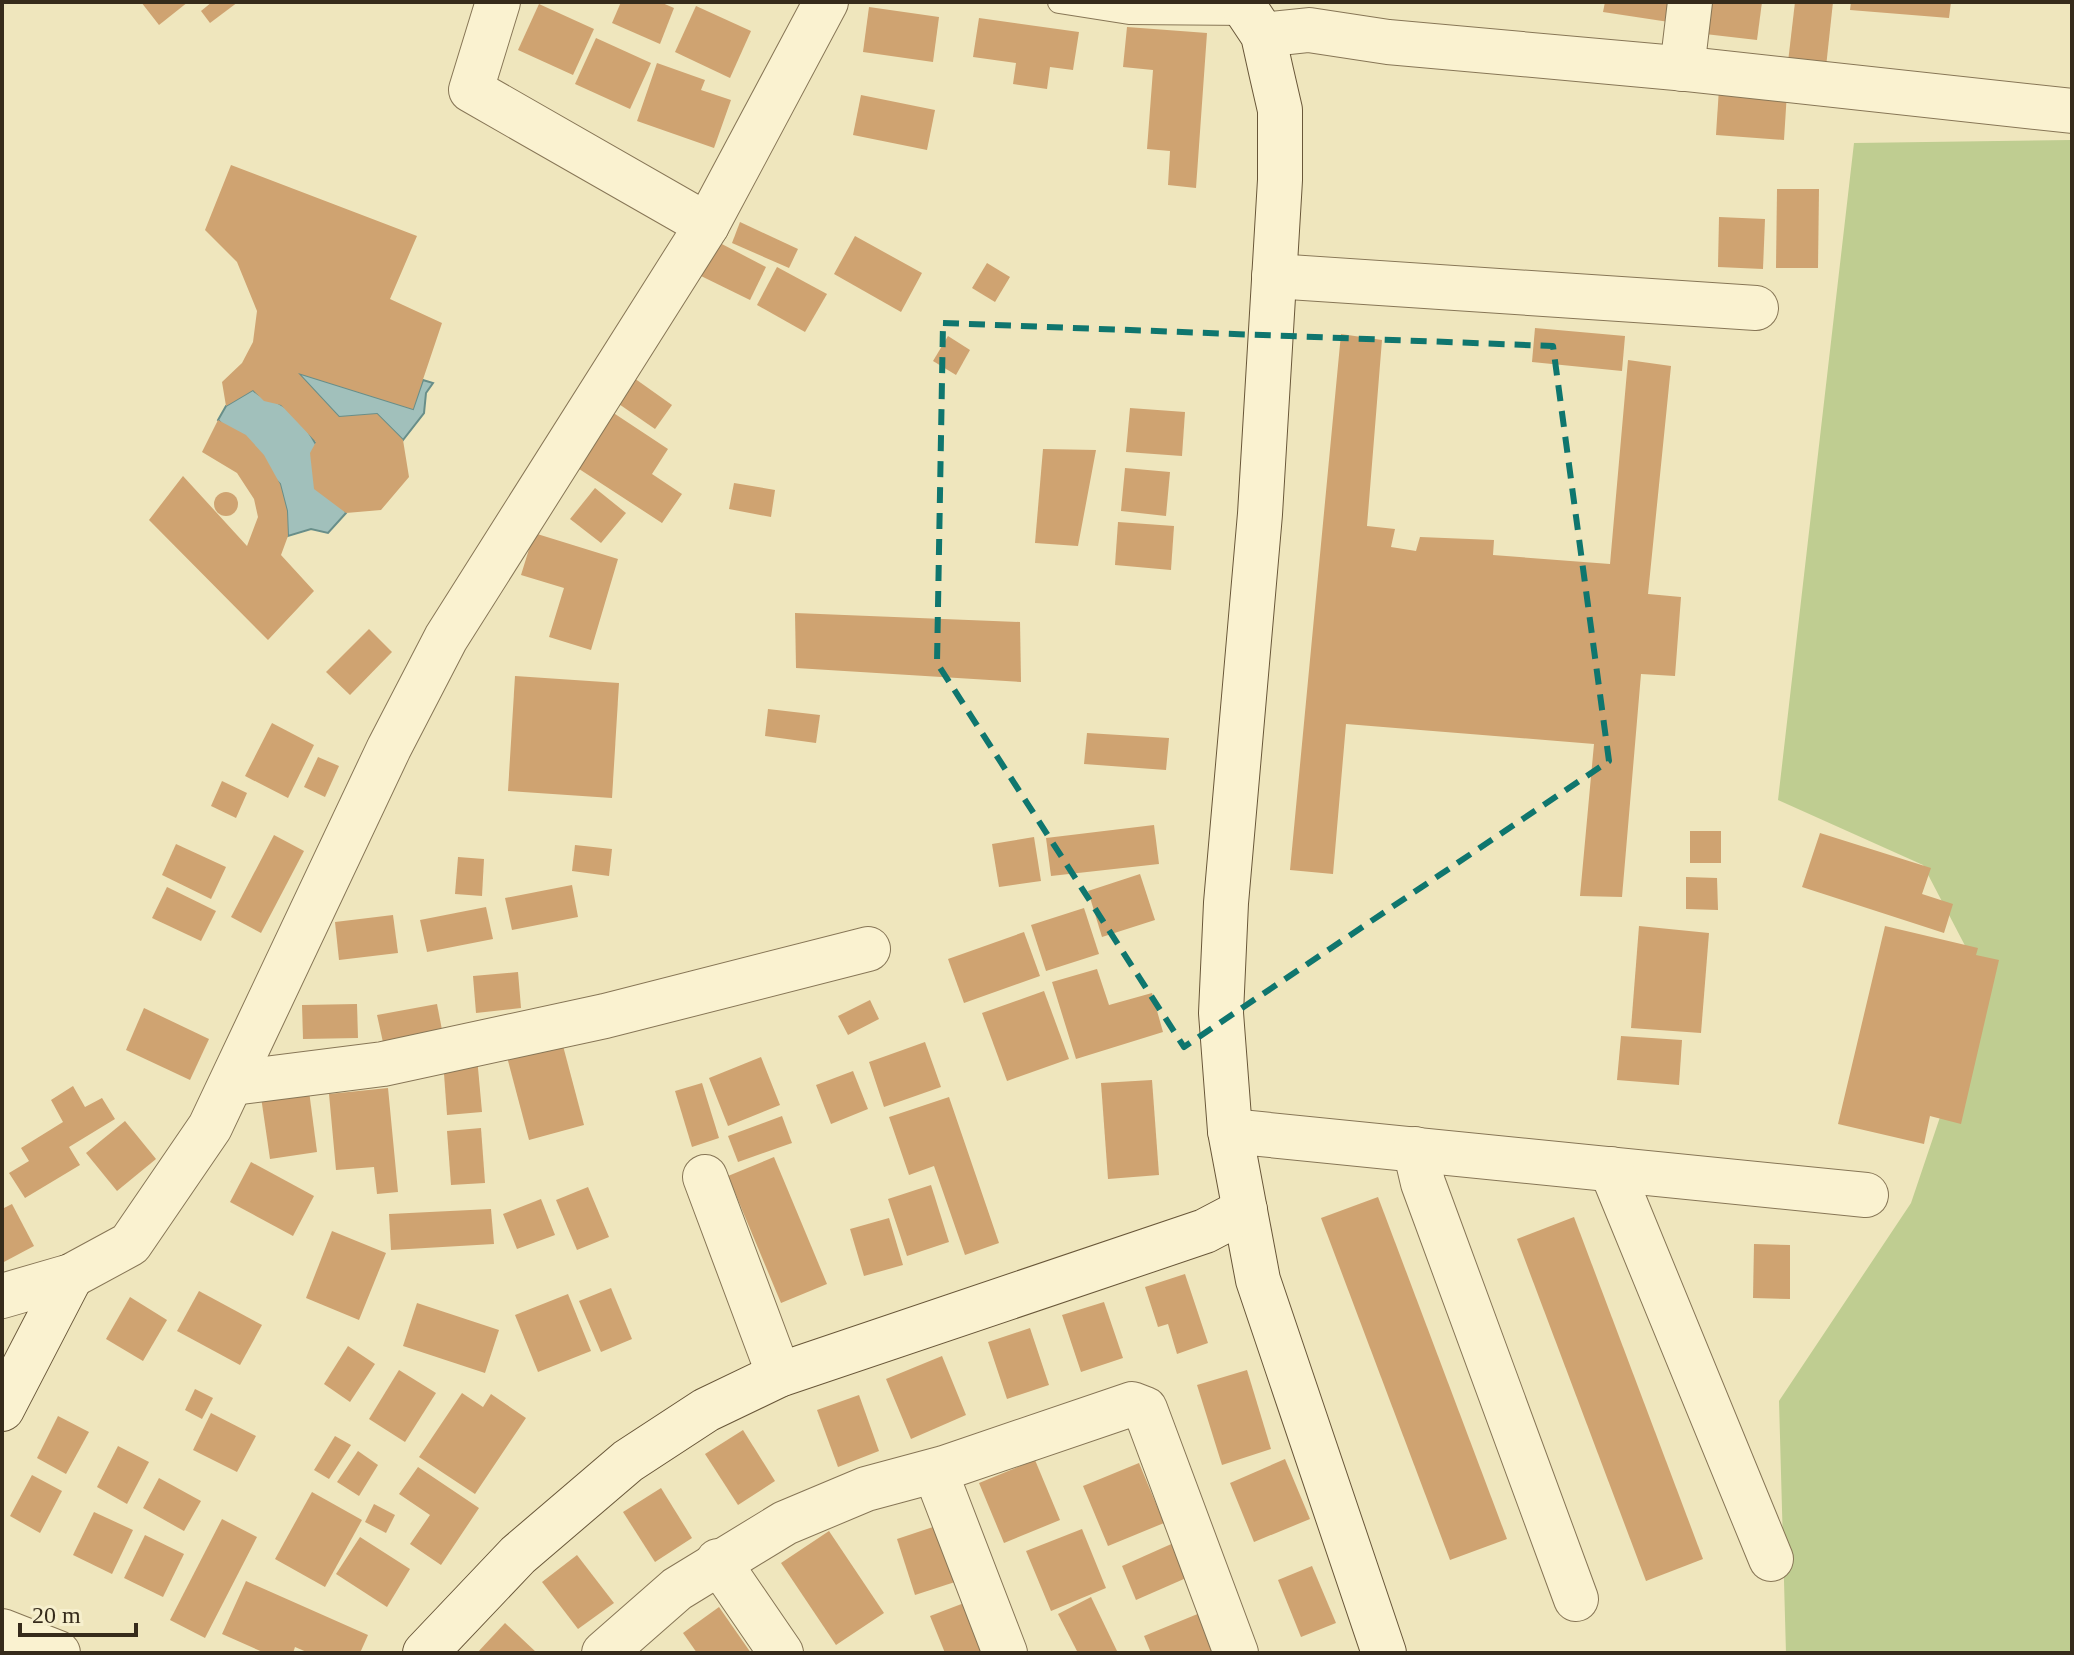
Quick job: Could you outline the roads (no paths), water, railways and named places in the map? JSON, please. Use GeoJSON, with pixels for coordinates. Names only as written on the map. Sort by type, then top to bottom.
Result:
{"type":"FeatureCollection","features":[{"type":"Feature","properties":{"kind":"street"},"geometry":{"type":"LineString","coordinates":[[498,2],[471,90],[707,225]]}},
{"type":"Feature","properties":{"kind":"street"},"geometry":{"type":"LineString","coordinates":[[2,1296],[71,1276],[130,1244],[210,1127],[389,748],[446,638],[707,225],[826,2]]}},
{"type":"Feature","properties":{"kind":"street"},"geometry":{"type":"LineString","coordinates":[[1682,69],[1690,2]]}},
{"type":"Feature","properties":{"kind":"street"},"geometry":{"type":"LineString","coordinates":[[1384,1653],[1258,1280],[1230,1131],[1221,1013],[1226,903],[1260,514],[1280,110],[1251,17],[1388,42],[1682,69],[2072,111]]}},
{"type":"Feature","properties":{"kind":"street"},"geometry":{"type":"LineString","coordinates":[[1274,276],[1756,308]]}},
{"type":"Feature","properties":{"kind":"street"},"geometry":{"type":"LineString","coordinates":[[233,1083],[383,1064],[605,1016],[868,949]]}},
{"type":"Feature","properties":{"kind":"street"},"geometry":{"type":"LineString","coordinates":[[1230,1131],[1866,1195]]}},
{"type":"Feature","properties":{"kind":"street"},"geometry":{"type":"LineString","coordinates":[[1415,1149],[1423,1183],[1576,1599]]}},
{"type":"Feature","properties":{"kind":"street"},"geometry":{"type":"LineString","coordinates":[[1611,1169],[1771,1559]]}},
{"type":"Feature","properties":{"kind":"street"},"geometry":{"type":"LineString","coordinates":[[705,1177],[779,1375]]}},
{"type":"Feature","properties":{"kind":"street"},"geometry":{"type":"LineString","coordinates":[[425,1653],[518,1555],[628,1461],[706,1410],[779,1375],[1205,1231],[1245,1210]]}},
{"type":"Feature","properties":{"kind":"street"},"geometry":{"type":"LineString","coordinates":[[2,1409],[71,1276]]}},
{"type":"Feature","properties":{"kind":"street"},"geometry":{"type":"LineString","coordinates":[[604,1653],[677,1589],[718,1561],[812,1511],[866,1489],[935,1471],[1132,1404],[1145,1409],[1236,1653]]}},
{"type":"Feature","properties":{"kind":"street"},"geometry":{"type":"LineString","coordinates":[[935,1471],[1005,1653]]}},
{"type":"Feature","properties":{"kind":"street"},"geometry":{"type":"LineString","coordinates":[[718,1561],[781,1653]]}},
{"type":"Feature","properties":{"kind":"street"},"geometry":{"type":"LineString","coordinates":[[2,1631],[58,1653]]}},
{"type":"Feature","properties":{"kind":"lane"},"geometry":{"type":"LineString","coordinates":[[1059,2],[1129,13],[1251,17]]}},
{"type":"Feature","properties":{"kind":"water"},"geometry":{"type":"Polygon","coordinates":[[[298,373],[413,409],[423,380],[433,383],[426,393],[424,413],[403,440],[377,414],[339,417],[298,373]]]}},
{"type":"Feature","properties":{"kind":"water"},"geometry":{"type":"Polygon","coordinates":[[[253,390],[292,412],[320,453],[346,513],[328,533],[311,529],[288,536],[287,511],[280,484],[218,420],[226,406],[253,390]]]}}]}
